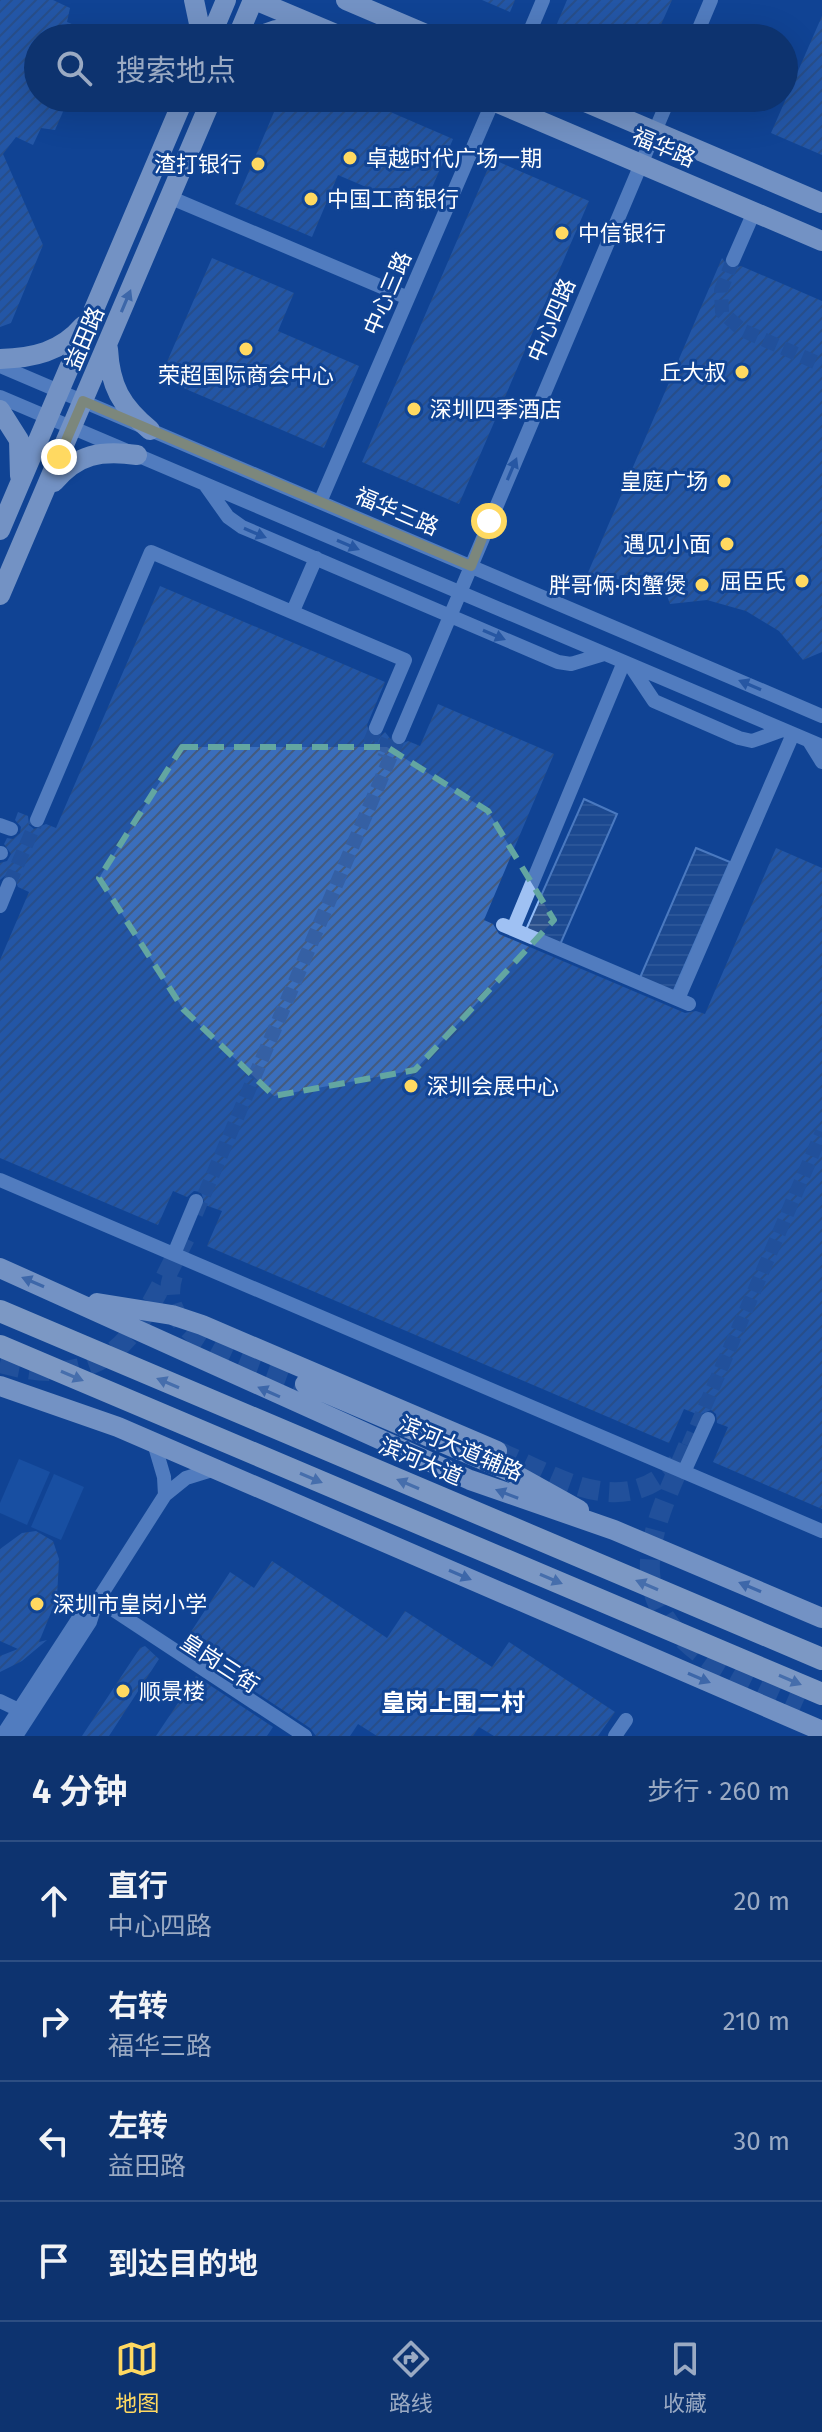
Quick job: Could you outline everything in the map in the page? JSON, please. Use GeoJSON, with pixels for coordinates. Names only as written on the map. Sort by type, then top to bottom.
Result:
{"type":"FeatureCollection","features":[{"type":"Feature","properties":{"kind":"highway","name":"滨河大道"},"geometry":{"type":"LineString","coordinates":[[0,1311],[822,1659]]}},
{"type":"Feature","properties":{"kind":"highway"},"geometry":{"type":"LineString","coordinates":[[0,1346],[822,1694]]}},
{"type":"Feature","properties":{"kind":"main road"},"geometry":{"type":"LineString","coordinates":[[194,0],[199,24]]}},
{"type":"Feature","properties":{"kind":"main road"},"geometry":{"type":"LineString","coordinates":[[216,24],[226,0]]}},
{"type":"Feature","properties":{"kind":"main road"},"geometry":{"type":"LineString","coordinates":[[243,24],[254,0],[312,24]]}},
{"type":"Feature","properties":{"kind":"main road"},"geometry":{"type":"LineString","coordinates":[[346,0],[402,24]]}},
{"type":"Feature","properties":{"kind":"main road"},"geometry":{"type":"LineString","coordinates":[[359,0],[379,14]]}},
{"type":"Feature","properties":{"kind":"main road","name":"益田路"},"geometry":{"type":"LineString","coordinates":[[0,530],[178,112]]}},
{"type":"Feature","properties":{"kind":"main road","name":"益田路"},"geometry":{"type":"LineString","coordinates":[[0,595],[206,112]]}},
{"type":"Feature","properties":{"kind":"main road","name":"福华路"},"geometry":{"type":"LineString","coordinates":[[518,112],[822,241]]}},
{"type":"Feature","properties":{"kind":"main road","name":"福华路"},"geometry":{"type":"LineString","coordinates":[[609,112],[822,203]]}},
{"type":"Feature","properties":{"kind":"main road"},"geometry":{"type":"LineString","coordinates":[[0,359],[26,358],[59,347],[91,317]]}},
{"type":"Feature","properties":{"kind":"main road"},"geometry":{"type":"LineString","coordinates":[[108,342],[114,388],[129,413],[150,430]]}},
{"type":"Feature","properties":{"kind":"main road"},"geometry":{"type":"LineString","coordinates":[[0,410],[19,440],[22,463],[18,489]]}},
{"type":"Feature","properties":{"kind":"main road"},"geometry":{"type":"LineString","coordinates":[[40,502],[68,465],[84,456],[114,452],[137,455]]}},
{"type":"Feature","properties":{"kind":"main road","name":"滨河大道辅路"},"geometry":{"type":"LineString","coordinates":[[0,1268],[216,1369],[456,1474],[614,1530],[822,1618]]}},
{"type":"Feature","properties":{"kind":"main road"},"geometry":{"type":"LineString","coordinates":[[74,1300],[172,1315],[202,1325],[497,1451]]}},
{"type":"Feature","properties":{"kind":"main road"},"geometry":{"type":"LineString","coordinates":[[305,1384],[509,1471],[614,1530]]}},
{"type":"Feature","properties":{"kind":"main road"},"geometry":{"type":"LineString","coordinates":[[0,1386],[154,1443],[822,1731]]}},
{"type":"Feature","properties":{"kind":"main road"},"geometry":{"type":"LineString","coordinates":[[801,1707],[822,1716]]}},
{"type":"Feature","properties":{"kind":"street"},"geometry":{"type":"LineString","coordinates":[[533,24],[543,0]]}},
{"type":"Feature","properties":{"kind":"street"},"geometry":{"type":"LineString","coordinates":[[701,24],[711,0]]}},
{"type":"Feature","properties":{"kind":"street","name":"中心三路"},"geometry":{"type":"LineString","coordinates":[[320,502],[485,112]]}},
{"type":"Feature","properties":{"kind":"street","name":"中心四路"},"geometry":{"type":"LineString","coordinates":[[399,737],[663,112]]}},
{"type":"Feature","properties":{"kind":"street"},"geometry":{"type":"LineString","coordinates":[[169,197],[408,298]]}},
{"type":"Feature","properties":{"kind":"street"},"geometry":{"type":"LineString","coordinates":[[733,260],[754,212]]}},
{"type":"Feature","properties":{"kind":"street","name":"福华三路"},"geometry":{"type":"LineString","coordinates":[[0,366],[822,716]]}},
{"type":"Feature","properties":{"kind":"street"},"geometry":{"type":"LineString","coordinates":[[0,397],[816,743],[822,762]]}},
{"type":"Feature","properties":{"kind":"street"},"geometry":{"type":"LineString","coordinates":[[199,481],[236,524],[450,616],[564,664],[607,655]]}},
{"type":"Feature","properties":{"kind":"street"},"geometry":{"type":"LineString","coordinates":[[37,820],[151,552],[405,660],[376,728]]}},
{"type":"Feature","properties":{"kind":"street"},"geometry":{"type":"LineString","coordinates":[[293,611],[316,558]]}},
{"type":"Feature","properties":{"kind":"street"},"geometry":{"type":"LineString","coordinates":[[627,663],[654,701],[739,738],[752,741],[789,732]]}},
{"type":"Feature","properties":{"kind":"street"},"geometry":{"type":"LineString","coordinates":[[627,663],[508,927],[683,1002],[789,732]]}},
{"type":"Feature","properties":{"kind":"street"},"geometry":{"type":"LineString","coordinates":[[0,906],[9,884]]}},
{"type":"Feature","properties":{"kind":"street"},"geometry":{"type":"LineString","coordinates":[[0,1180],[822,1531]]}},
{"type":"Feature","properties":{"kind":"street"},"geometry":{"type":"LineString","coordinates":[[174,1254],[196,1201]]}},
{"type":"Feature","properties":{"kind":"street"},"geometry":{"type":"LineString","coordinates":[[684,1472],[708,1419]]}},
{"type":"Feature","properties":{"kind":"street"},"geometry":{"type":"LineString","coordinates":[[154,1443],[164,1477],[165,1495]]}},
{"type":"Feature","properties":{"kind":"street"},"geometry":{"type":"LineString","coordinates":[[2,1736],[24,1713],[90,1622],[96,1603],[165,1495],[186,1478],[215,1469]]}},
{"type":"Feature","properties":{"kind":"street","name":"皇岗三街"},"geometry":{"type":"LineString","coordinates":[[96,1603],[105,1614],[290,1736]]}},
{"type":"Feature","properties":{"kind":"street","name":"皇岗三街"},"geometry":{"type":"LineString","coordinates":[[96,1603],[109,1607],[305,1736]]}},
{"type":"Feature","properties":{"kind":"street"},"geometry":{"type":"LineString","coordinates":[[0,1701],[24,1713]]}},
{"type":"Feature","properties":{"kind":"street"},"geometry":{"type":"LineString","coordinates":[[16,1736],[24,1713]]}},
{"type":"Feature","properties":{"kind":"street"},"geometry":{"type":"LineString","coordinates":[[615,1736],[626,1720]]}},
{"type":"Feature","properties":{"kind":"highlighted area"},"geometry":{"type":"Polygon","coordinates":[[[182,747],[387,747],[488,811],[554,920],[415,1070],[274,1096],[183,1009],[99,878],[182,747]]]}},
{"type":"Feature","properties":{"kind":"shaded area"},"geometry":{"type":"Polygon","coordinates":[[[584,799],[617,814],[559,947],[525,932],[584,799]]]}},
{"type":"Feature","properties":{"kind":"shaded area"},"geometry":{"type":"Polygon","coordinates":[[[696,848],[730,862],[672,995],[639,980],[696,848]]]}},
{"type":"Feature","properties":{"kind":"shaded area"},"geometry":{"type":"Polygon","coordinates":[[[19,1459],[50,1472],[27,1525],[0,1513],[0,1503],[19,1459]]]}},
{"type":"Feature","properties":{"kind":"shaded area"},"geometry":{"type":"Polygon","coordinates":[[[54,1474],[84,1487],[61,1540],[31,1527],[54,1474]]]}},
{"type":"Feature","properties":{"kind":"building"},"geometry":{"type":"Polygon","coordinates":[[[0,0],[53,0],[70,8],[67,22],[72,24],[24,24],[24,112],[63,112],[55,130],[41,128],[33,145],[16,137],[3,154],[43,245],[11,323],[0,327],[0,0]]]}},
{"type":"Feature","properties":{"kind":"building"},"geometry":{"type":"Polygon","coordinates":[[[482,0],[515,0],[510,12],[482,0]]]}},
{"type":"Feature","properties":{"kind":"building"},"geometry":{"type":"Polygon","coordinates":[[[567,0],[672,0],[661,24],[557,24],[567,0]]]}},
{"type":"Feature","properties":{"kind":"building"},"geometry":{"type":"Polygon","coordinates":[[[822,16],[822,155],[771,133],[780,112],[798,112],[798,71],[822,16]]]}},
{"type":"Feature","properties":{"kind":"building","name":"卓越时代广场一期"},"geometry":{"type":"Polygon","coordinates":[[[274,112],[390,112],[453,139],[422,211],[338,175],[312,237],[235,204],[274,112]]]}},
{"type":"Feature","properties":{"kind":"building"},"geometry":{"type":"Polygon","coordinates":[[[492,159],[589,201],[459,504],[362,462],[492,159]]]}},
{"type":"Feature","properties":{"kind":"building","name":"荣超国际商会中心"},"geometry":{"type":"Polygon","coordinates":[[[212,258],[294,293],[278,331],[359,366],[324,448],[160,378],[212,258]]]}},
{"type":"Feature","properties":{"kind":"building","name":"皇庭广场"},"geometry":{"type":"Polygon","coordinates":[[[722,258],[730,269],[741,266],[822,301],[822,652],[803,660],[779,631],[746,611],[707,600],[670,604],[663,585],[587,575],[722,258]]]}},
{"type":"Feature","properties":{"kind":"building","name":"深圳会展中心"},"geometry":{"type":"Polygon","coordinates":[[[160,586],[385,682],[367,725],[371,737],[378,738],[385,732],[396,746],[408,741],[420,746],[438,704],[554,754],[484,920],[493,924],[499,934],[685,1013],[696,1011],[705,1014],[776,848],[822,868],[822,1509],[713,1462],[728,1427],[717,1423],[716,1414],[711,1410],[699,1415],[684,1409],[669,1443],[207,1246],[222,1211],[205,1205],[201,1192],[194,1191],[187,1197],[173,1191],[158,1225],[0,1158],[0,960],[29,892],[18,887],[13,875],[7,874],[0,880],[0,863],[7,861],[11,854],[4,844],[7,838],[13,839],[20,833],[21,827],[15,820],[18,812],[28,816],[29,825],[34,829],[46,824],[56,828],[160,586]]]}},
{"type":"Feature","properties":{"kind":"building"},"geometry":{"type":"Polygon","coordinates":[[[36,1531],[53,1541],[59,1559],[57,1598],[39,1642],[47,1640],[22,1661],[0,1672],[0,1656],[18,1649],[0,1641],[0,1549],[22,1533],[36,1531]]]}},
{"type":"Feature","properties":{"kind":"building"},"geometry":{"type":"Polygon","coordinates":[[[272,1561],[387,1638],[405,1611],[492,1667],[509,1642],[615,1712],[598,1736],[494,1736],[479,1727],[473,1736],[377,1736],[358,1724],[350,1736],[316,1736],[310,1728],[183,1644],[230,1572],[254,1588],[272,1561]]]}},
{"type":"Feature","properties":{"kind":"building","name":"顺景楼"},"geometry":{"type":"Polygon","coordinates":[[[145,1646],[159,1659],[109,1736],[82,1736],[140,1648],[145,1646]]]}},
{"type":"Feature","properties":{"kind":"building"},"geometry":{"type":"Polygon","coordinates":[[[196,1676],[273,1727],[267,1736],[156,1736],[196,1676]]]}},
{"type":"Feature","properties":{"kind":"tunnel"},"geometry":{"type":"LineString","coordinates":[[733,260],[721,290],[722,312],[742,330],[822,365]]}},
{"type":"Feature","properties":{"kind":"tunnel"},"geometry":{"type":"LineString","coordinates":[[376,728],[371,740],[389,747],[384,758]]}},
{"type":"Feature","properties":{"kind":"tunnel"},"geometry":{"type":"LineString","coordinates":[[196,1214],[399,737]]}},
{"type":"Feature","properties":{"kind":"tunnel"},"geometry":{"type":"LineString","coordinates":[[9,884],[37,820]]}},
{"type":"Feature","properties":{"kind":"tunnel"},"geometry":{"type":"LineString","coordinates":[[688,1446],[822,1132]]}},
{"type":"Feature","properties":{"kind":"tunnel"},"geometry":{"type":"LineString","coordinates":[[0,1363],[40,1371],[72,1370],[98,1361],[120,1346],[137,1326],[185,1238]]}},
{"type":"Feature","properties":{"kind":"tunnel"},"geometry":{"type":"LineString","coordinates":[[173,1275],[170,1298],[178,1317],[193,1333],[237,1358],[305,1384]]}},
{"type":"Feature","properties":{"kind":"tunnel"},"geometry":{"type":"LineString","coordinates":[[688,1446],[653,1538],[651,1582],[660,1609],[676,1632],[697,1652],[722,1669],[801,1707]]}},
{"type":"Feature","properties":{"kind":"tunnel"},"geometry":{"type":"LineString","coordinates":[[497,1451],[565,1482],[611,1492],[634,1490],[656,1481],[677,1463]]}},
{"type":"Feature","properties":{"kind":"place","name":"卓越时代广场一期"},"geometry":{"type":"Point","coordinates":[350,158]}},
{"type":"Feature","properties":{"kind":"place","name":"渣打银行"},"geometry":{"type":"Point","coordinates":[258,164]}},
{"type":"Feature","properties":{"kind":"place","name":"中国工商银行"},"geometry":{"type":"Point","coordinates":[311,199]}},
{"type":"Feature","properties":{"kind":"place","name":"中信银行"},"geometry":{"type":"Point","coordinates":[562,233]}},
{"type":"Feature","properties":{"kind":"place","name":"荣超国际商会中心"},"geometry":{"type":"Point","coordinates":[246,349]}},
{"type":"Feature","properties":{"kind":"place","name":"丘大叔"},"geometry":{"type":"Point","coordinates":[742,372]}},
{"type":"Feature","properties":{"kind":"place","name":"深圳四季酒店"},"geometry":{"type":"Point","coordinates":[414,409]}},
{"type":"Feature","properties":{"kind":"place","name":"皇庭广场"},"geometry":{"type":"Point","coordinates":[724,481]}},
{"type":"Feature","properties":{"kind":"place","name":"遇见小面"},"geometry":{"type":"Point","coordinates":[727,544]}},
{"type":"Feature","properties":{"kind":"place","name":"屈臣氏"},"geometry":{"type":"Point","coordinates":[802,581]}},
{"type":"Feature","properties":{"kind":"place","name":"胖哥俩·肉蟹煲"},"geometry":{"type":"Point","coordinates":[702,585]}},
{"type":"Feature","properties":{"kind":"place","name":"深圳会展中心"},"geometry":{"type":"Point","coordinates":[411,1086]}},
{"type":"Feature","properties":{"kind":"place","name":"深圳市皇岗小学"},"geometry":{"type":"Point","coordinates":[37,1604]}},
{"type":"Feature","properties":{"kind":"place","name":"顺景楼"},"geometry":{"type":"Point","coordinates":[123,1691]}},
{"type":"Feature","properties":{"kind":"district","name":"皇岗上围二村"},"geometry":{"type":"Point","coordinates":[453,1703]}},
{"type":"Feature","properties":{"kind":"route"},"geometry":{"type":"LineString","coordinates":[[59,457],[83,401],[471,566],[489,521]]}}]}
